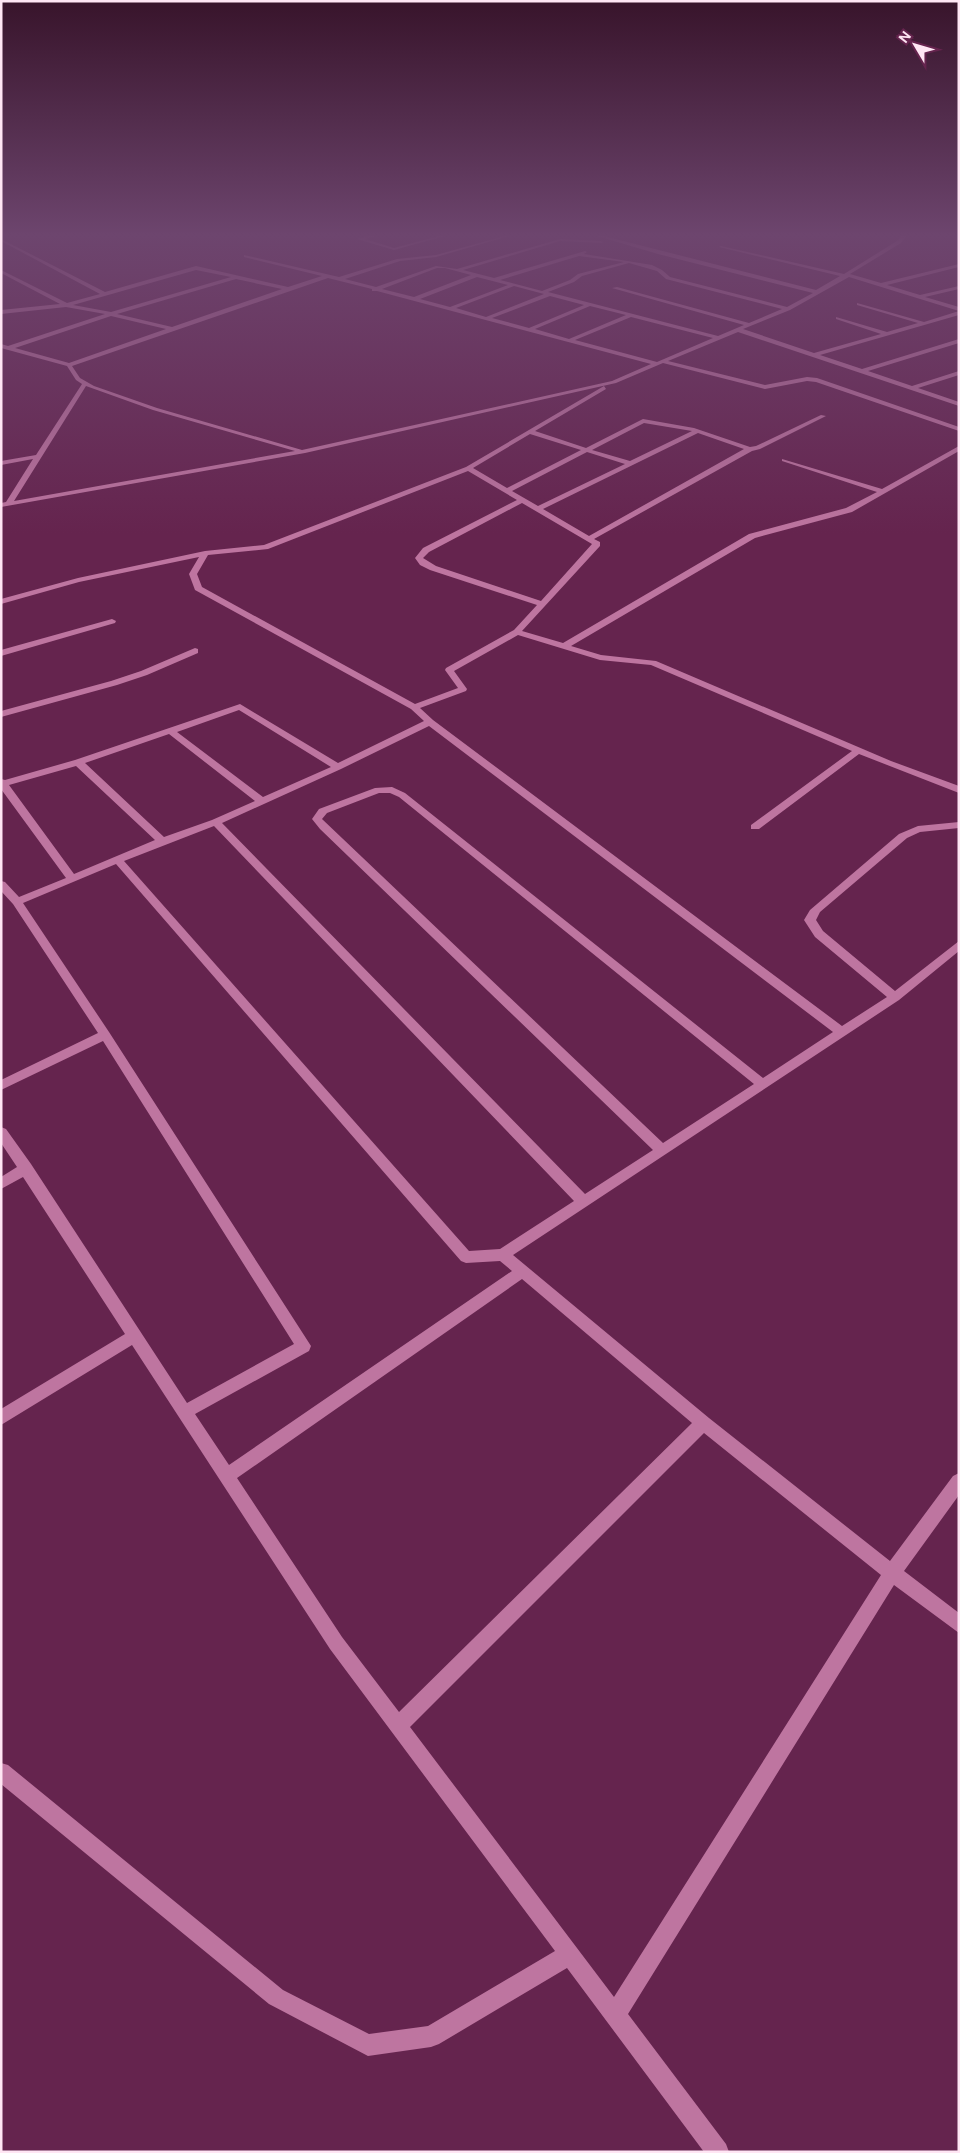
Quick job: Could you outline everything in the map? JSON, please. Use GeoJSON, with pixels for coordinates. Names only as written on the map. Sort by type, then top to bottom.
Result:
{"type":"FeatureCollection","features":[{"type":"Feature","properties":{"kind":"street"},"geometry":{"type":"LineString","coordinates":[[9,348],[53,333]]}},
{"type":"Feature","properties":{"kind":"street"},"geometry":{"type":"LineString","coordinates":[[1,346],[68,365],[159,333]]}},
{"type":"Feature","properties":{"kind":"street"},"geometry":{"type":"LineString","coordinates":[[541,333],[765,387],[817,380],[959,429]]}},
{"type":"Feature","properties":{"kind":"street"},"geometry":{"type":"LineString","coordinates":[[568,341],[586,333]]}},
{"type":"Feature","properties":{"kind":"street"},"geometry":{"type":"LineString","coordinates":[[702,333],[720,338]]}},
{"type":"Feature","properties":{"kind":"street"},"geometry":{"type":"LineString","coordinates":[[1,602],[78,580],[205,553],[265,547],[468,468],[614,382],[731,333]]}},
{"type":"Feature","properties":{"kind":"street"},"geometry":{"type":"LineString","coordinates":[[750,333],[959,404]]}},
{"type":"Feature","properties":{"kind":"street"},"geometry":{"type":"LineString","coordinates":[[815,355],[886,334]]}},
{"type":"Feature","properties":{"kind":"street"},"geometry":{"type":"LineString","coordinates":[[863,371],[959,341]]}},
{"type":"Feature","properties":{"kind":"street"},"geometry":{"type":"LineString","coordinates":[[68,365],[78,379],[85,383],[155,409],[305,451]]}},
{"type":"Feature","properties":{"kind":"street"},"geometry":{"type":"LineString","coordinates":[[913,388],[959,373]]}},
{"type":"Feature","properties":{"kind":"street"},"geometry":{"type":"LineString","coordinates":[[5,504],[305,451],[614,382]]}},
{"type":"Feature","properties":{"kind":"street"},"geometry":{"type":"LineString","coordinates":[[5,504],[40,456],[85,383]]}},
{"type":"Feature","properties":{"kind":"street"},"geometry":{"type":"LineString","coordinates":[[589,539],[750,449],[758,448],[824,416]]}},
{"type":"Feature","properties":{"kind":"street"},"geometry":{"type":"LineString","coordinates":[[506,491],[642,421],[698,431],[750,449]]}},
{"type":"Feature","properties":{"kind":"street"},"geometry":{"type":"LineString","coordinates":[[538,510],[698,431]]}},
{"type":"Feature","properties":{"kind":"street"},"geometry":{"type":"LineString","coordinates":[[530,432],[631,464]]}},
{"type":"Feature","properties":{"kind":"street"},"geometry":{"type":"LineString","coordinates":[[564,646],[752,536],[849,510],[959,448]]}},
{"type":"Feature","properties":{"kind":"street"},"geometry":{"type":"LineString","coordinates":[[1,463],[40,456]]}},
{"type":"Feature","properties":{"kind":"street"},"geometry":{"type":"LineString","coordinates":[[784,460],[882,491]]}},
{"type":"Feature","properties":{"kind":"street"},"geometry":{"type":"LineString","coordinates":[[414,708],[463,689],[449,670],[517,632],[597,544],[468,468]]}},
{"type":"Feature","properties":{"kind":"street"},"geometry":{"type":"LineString","coordinates":[[522,500],[426,550],[419,558],[423,564],[433,568],[542,604]]}},
{"type":"Feature","properties":{"kind":"street"},"geometry":{"type":"LineString","coordinates":[[205,553],[193,574],[198,588],[414,708],[430,722],[842,1032]]}},
{"type":"Feature","properties":{"kind":"street"},"geometry":{"type":"LineString","coordinates":[[1,653],[112,621]]}},
{"type":"Feature","properties":{"kind":"street"},"geometry":{"type":"LineString","coordinates":[[517,632],[600,657],[653,663],[959,790]]}},
{"type":"Feature","properties":{"kind":"street"},"geometry":{"type":"LineString","coordinates":[[1,714],[114,683],[195,651]]}},
{"type":"Feature","properties":{"kind":"street"},"geometry":{"type":"LineString","coordinates":[[72,878],[2,783],[78,762],[240,708],[338,768]]}},
{"type":"Feature","properties":{"kind":"street"},"geometry":{"type":"LineString","coordinates":[[17,902],[162,841],[216,822],[338,768],[430,722]]}},
{"type":"Feature","properties":{"kind":"street"},"geometry":{"type":"LineString","coordinates":[[170,731],[261,801]]}},
{"type":"Feature","properties":{"kind":"street"},"geometry":{"type":"LineString","coordinates":[[755,827],[860,750]]}},
{"type":"Feature","properties":{"kind":"street"},"geometry":{"type":"LineString","coordinates":[[78,762],[162,841]]}},
{"type":"Feature","properties":{"kind":"street"},"geometry":{"type":"LineString","coordinates":[[662,1150],[317,819],[323,811],[378,790],[392,790],[402,795],[762,1084]]}},
{"type":"Feature","properties":{"kind":"street"},"geometry":{"type":"LineString","coordinates":[[216,822],[584,1202]]}},
{"type":"Feature","properties":{"kind":"street"},"geometry":{"type":"LineString","coordinates":[[895,997],[819,934],[810,920],[815,910],[903,836],[918,829],[959,825]]}},
{"type":"Feature","properties":{"kind":"street"},"geometry":{"type":"LineString","coordinates":[[117,860],[466,1257],[503,1255],[895,997],[959,944]]}},
{"type":"Feature","properties":{"kind":"street"},"geometry":{"type":"LineString","coordinates":[[1,884],[17,902],[105,1035],[304,1346],[185,1412]]}},
{"type":"Feature","properties":{"kind":"street"},"geometry":{"type":"LineString","coordinates":[[1,1086],[105,1035]]}},
{"type":"Feature","properties":{"kind":"street"},"geometry":{"type":"LineString","coordinates":[[1,1132],[136,1335],[336,1643],[718,2152]]}},
{"type":"Feature","properties":{"kind":"street"},"geometry":{"type":"LineString","coordinates":[[1,1184],[26,1168]]}},
{"type":"Feature","properties":{"kind":"street"},"geometry":{"type":"LineString","coordinates":[[503,1255],[703,1423],[959,1624]]}},
{"type":"Feature","properties":{"kind":"street"},"geometry":{"type":"LineString","coordinates":[[227,1476],[522,1271]]}},
{"type":"Feature","properties":{"kind":"street"},"geometry":{"type":"LineString","coordinates":[[1,1418],[136,1335]]}},
{"type":"Feature","properties":{"kind":"street"},"geometry":{"type":"LineString","coordinates":[[398,1726],[703,1423]]}},
{"type":"Feature","properties":{"kind":"street"},"geometry":{"type":"LineString","coordinates":[[616,2015],[892,1573],[959,1481]]}},
{"type":"Feature","properties":{"kind":"street"},"geometry":{"type":"LineString","coordinates":[[1,1772],[276,1997],[368,2045],[431,2036],[570,1954]]}}]}
